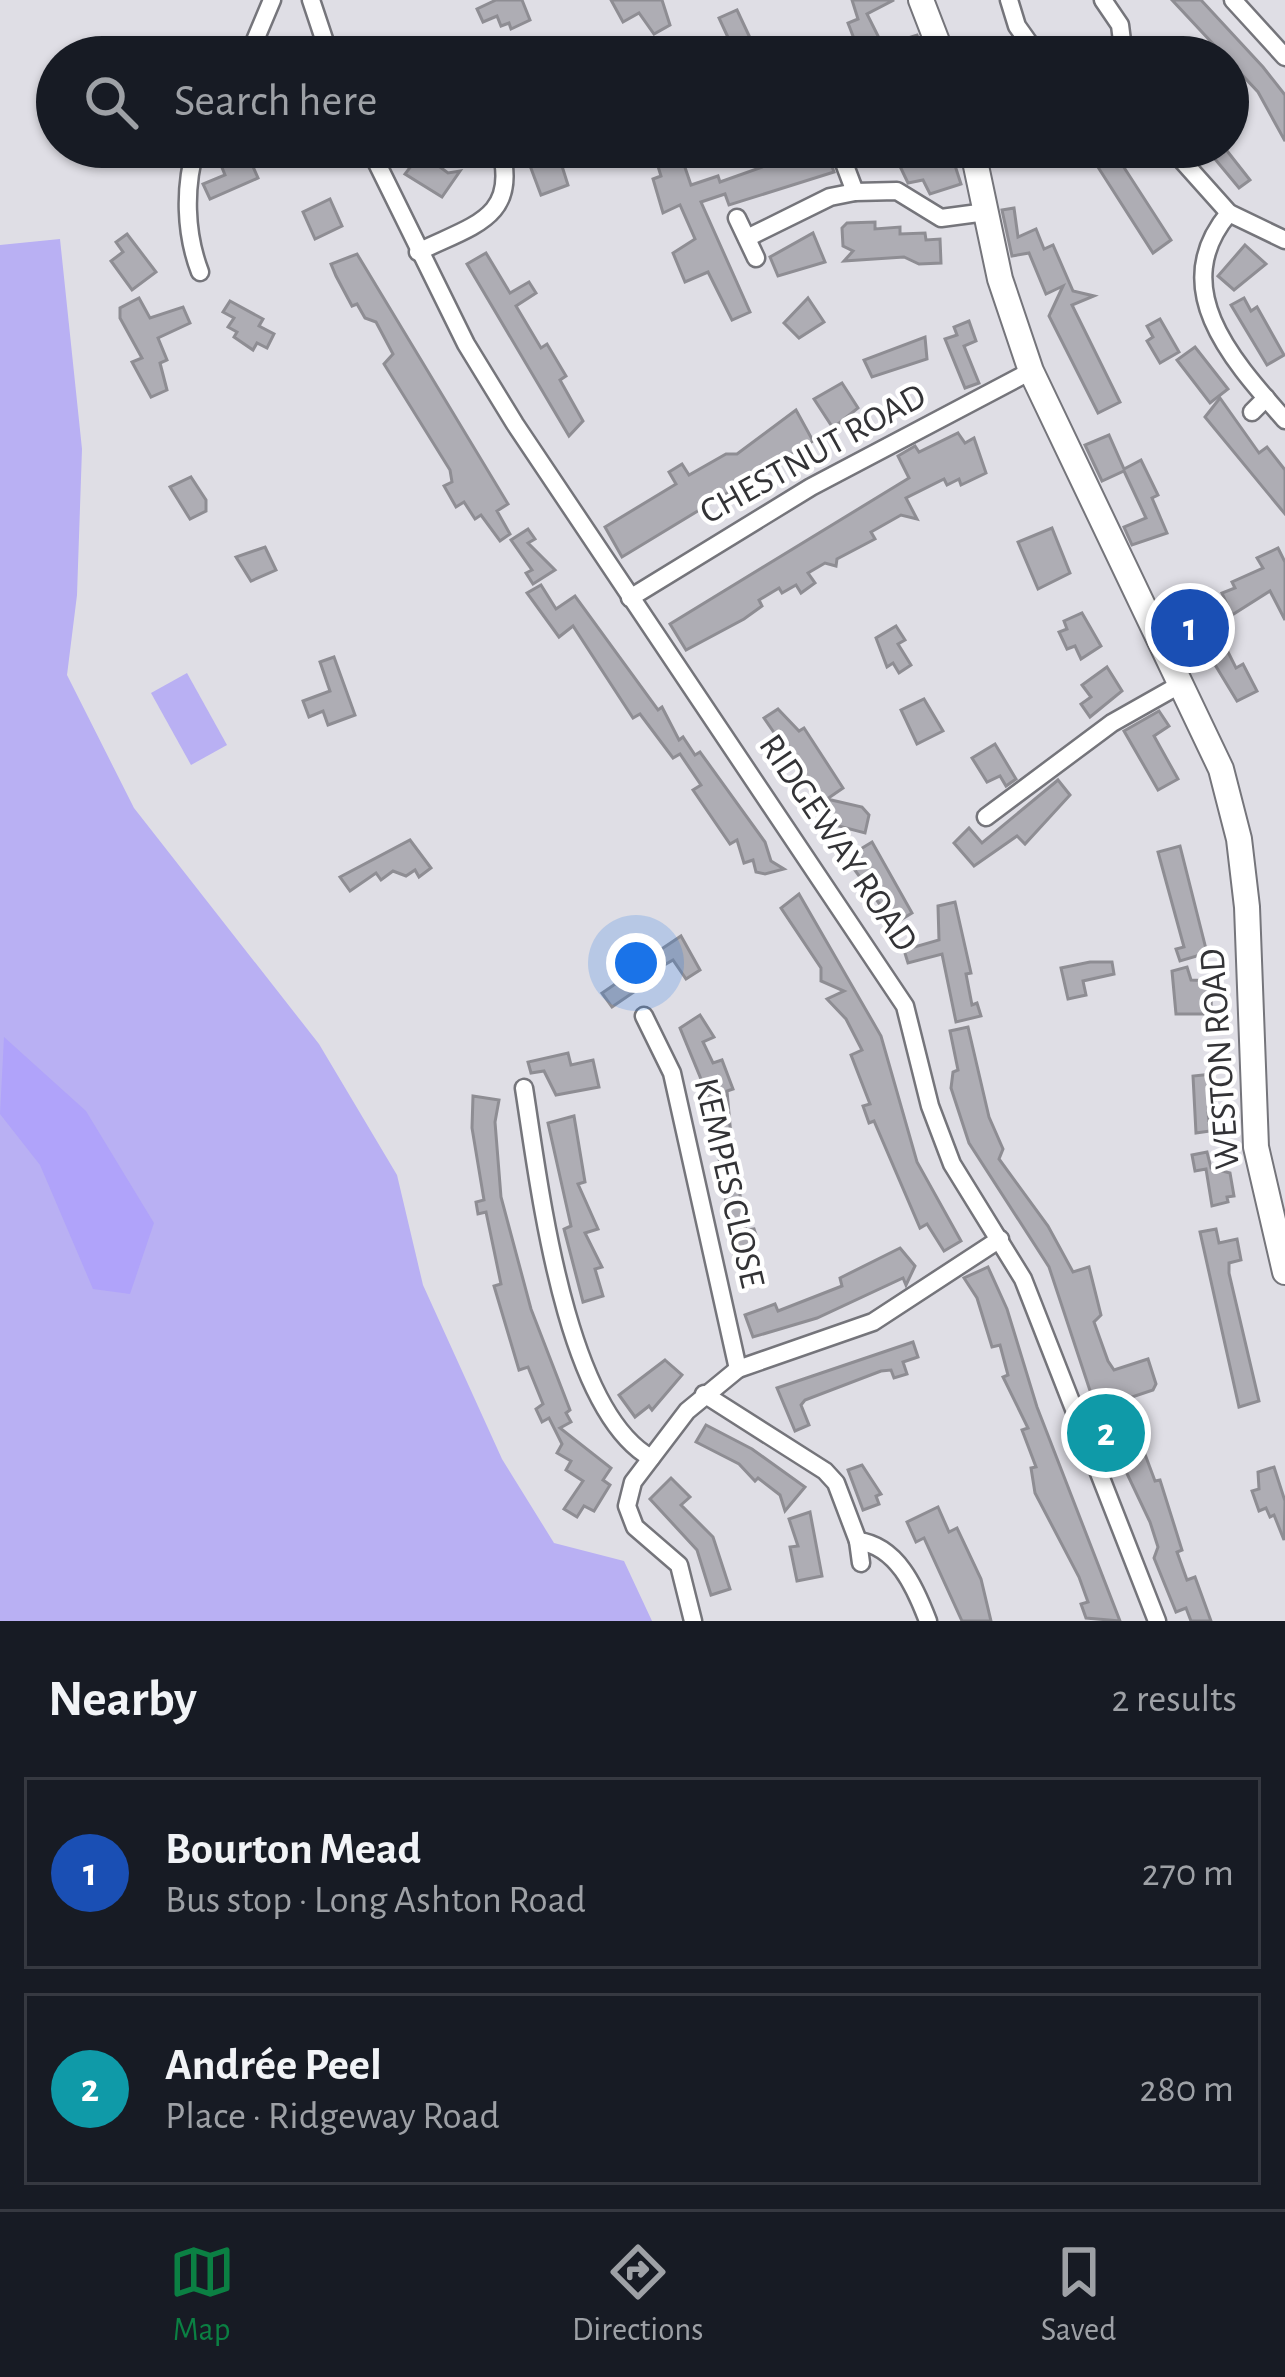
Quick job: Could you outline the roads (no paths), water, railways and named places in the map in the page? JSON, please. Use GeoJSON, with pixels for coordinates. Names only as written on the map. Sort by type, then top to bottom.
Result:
{"type":"FeatureCollection","features":[{"type":"Feature","properties":{"kind":"street"},"geometry":{"type":"LineString","coordinates":[[257,36],[272,0]]}},
{"type":"Feature","properties":{"kind":"street"},"geometry":{"type":"LineString","coordinates":[[311,0],[323,36]]}},
{"type":"Feature","properties":{"kind":"street"},"geometry":{"type":"LineString","coordinates":[[921,0],[935,36]]}},
{"type":"Feature","properties":{"kind":"street"},"geometry":{"type":"LineString","coordinates":[[1009,0],[1024,36]]}},
{"type":"Feature","properties":{"kind":"street"},"geometry":{"type":"LineString","coordinates":[[1103,0],[1120,25],[1121,36]]}},
{"type":"Feature","properties":{"kind":"street"},"geometry":{"type":"LineString","coordinates":[[1233,0],[1285,57]]}},
{"type":"Feature","properties":{"kind":"street"},"geometry":{"type":"LineString","coordinates":[[193,168],[189,228],[200,272]]}},
{"type":"Feature","properties":{"kind":"street","name":"RIDGEWAY ROAD"},"geometry":{"type":"LineString","coordinates":[[379,168],[466,344],[630,598],[886,971],[914,1031],[930,1106],[952,1164],[1023,1279],[1157,1621]]}},
{"type":"Feature","properties":{"kind":"street"},"geometry":{"type":"LineString","coordinates":[[418,251],[497,209],[508,181],[505,168]]}},
{"type":"Feature","properties":{"kind":"street"},"geometry":{"type":"LineString","coordinates":[[846,168],[855,192]]}},
{"type":"Feature","properties":{"kind":"street","name":"WESTON ROAD"},"geometry":{"type":"LineString","coordinates":[[977,168],[1000,279],[1031,371],[1221,769],[1239,839],[1247,907],[1252,1111],[1285,1272]]}},
{"type":"Feature","properties":{"kind":"street"},"geometry":{"type":"LineString","coordinates":[[1189,168],[1229,212],[1285,240]]}},
{"type":"Feature","properties":{"kind":"street"},"geometry":{"type":"LineString","coordinates":[[747,238],[830,197],[855,192],[897,191],[941,218],[986,212]]}},
{"type":"Feature","properties":{"kind":"street"},"geometry":{"type":"LineString","coordinates":[[1229,212],[1204,252],[1200,284],[1204,305],[1259,405],[1285,420]]}},
{"type":"Feature","properties":{"kind":"street"},"geometry":{"type":"LineString","coordinates":[[737,218],[756,258]]}},
{"type":"Feature","properties":{"kind":"street","name":"CHESTNUT ROAD"},"geometry":{"type":"LineString","coordinates":[[630,598],[812,488],[1031,371]]}},
{"type":"Feature","properties":{"kind":"street"},"geometry":{"type":"LineString","coordinates":[[986,817],[1112,723],[1181,684]]}},
{"type":"Feature","properties":{"kind":"street","name":"KEMPES CLOSE"},"geometry":{"type":"LineString","coordinates":[[644,1016],[672,1073],[738,1369]]}},
{"type":"Feature","properties":{"kind":"street"},"geometry":{"type":"LineString","coordinates":[[524,1088],[551,1259],[600,1404],[620,1434],[651,1459]]}},
{"type":"Feature","properties":{"kind":"street"},"geometry":{"type":"LineString","coordinates":[[693,1619],[680,1565],[634,1527],[629,1516],[628,1493],[651,1459],[704,1394],[738,1369],[873,1322],[1000,1239]]}},
{"type":"Feature","properties":{"kind":"street"},"geometry":{"type":"LineString","coordinates":[[704,1394],[825,1471],[836,1483],[858,1540],[860,1564]]}},
{"type":"Feature","properties":{"kind":"street"},"geometry":{"type":"LineString","coordinates":[[858,1540],[886,1550],[929,1609]]}},
{"type":"Feature","properties":{"kind":"place","name":"Bourton Mead"},"geometry":{"type":"Point","coordinates":[1190,628]}},
{"type":"Feature","properties":{"kind":"place","name":"Andrée Peel"},"geometry":{"type":"Point","coordinates":[1106,1433]}}]}
